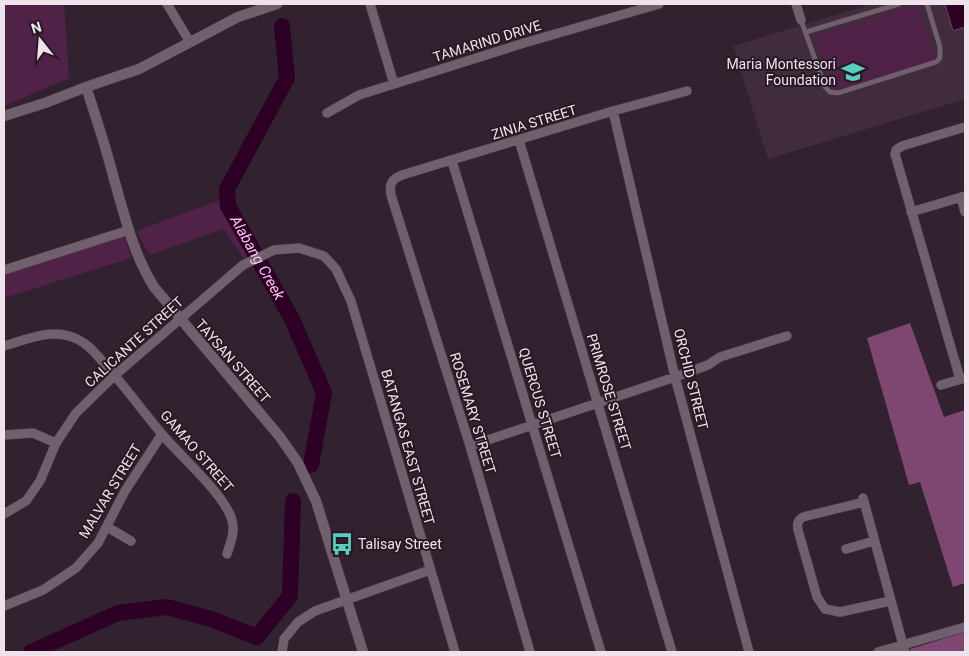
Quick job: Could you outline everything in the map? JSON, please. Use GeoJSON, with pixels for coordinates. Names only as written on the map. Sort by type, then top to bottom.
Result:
{"type":"FeatureCollection","features":[{"type":"Feature","properties":{"kind":"street"},"geometry":{"type":"LineString","coordinates":[[167,4],[190,42]]}},
{"type":"Feature","properties":{"kind":"street"},"geometry":{"type":"LineString","coordinates":[[4,116],[139,69],[238,17],[277,4]]}},
{"type":"Feature","properties":{"kind":"street"},"geometry":{"type":"LineString","coordinates":[[370,4],[394,84]]}},
{"type":"Feature","properties":{"kind":"street","name":"TAMARIND DRIVE"},"geometry":{"type":"LineString","coordinates":[[327,113],[359,94],[659,4]]}},
{"type":"Feature","properties":{"kind":"street"},"geometry":{"type":"LineString","coordinates":[[796,4],[801,20]]}},
{"type":"Feature","properties":{"kind":"street","name":"TAYSAN STREET"},"geometry":{"type":"LineString","coordinates":[[86,87],[128,230],[144,271],[180,320],[280,437],[298,463],[316,501],[364,652]]}},
{"type":"Feature","properties":{"kind":"street","name":"ZINIA STREET"},"geometry":{"type":"LineString","coordinates":[[391,182],[402,175],[613,111],[687,91]]}},
{"type":"Feature","properties":{"kind":"street","name":"ORCHID STREET"},"geometry":{"type":"LineString","coordinates":[[613,111],[675,377],[749,652]]}},
{"type":"Feature","properties":{"kind":"street"},"geometry":{"type":"LineString","coordinates":[[941,385],[963,379],[895,158],[896,150],[902,146],[965,127]]}},
{"type":"Feature","properties":{"kind":"street","name":"PRIMROSE STREET"},"geometry":{"type":"LineString","coordinates":[[519,140],[672,652]]}},
{"type":"Feature","properties":{"kind":"street","name":"QUERCUS STREET"},"geometry":{"type":"LineString","coordinates":[[452,161],[601,652]]}},
{"type":"Feature","properties":{"kind":"street","name":"ROSEMARY STREET"},"geometry":{"type":"LineString","coordinates":[[391,182],[391,195],[470,446],[530,652]]}},
{"type":"Feature","properties":{"kind":"street"},"geometry":{"type":"LineString","coordinates":[[911,212],[963,196],[965,212]]}},
{"type":"Feature","properties":{"kind":"street"},"geometry":{"type":"LineString","coordinates":[[4,270],[128,230]]}},
{"type":"Feature","properties":{"kind":"street","name":"CALICANTE STREET"},"geometry":{"type":"LineString","coordinates":[[4,514],[26,501],[40,481],[56,443],[76,413],[115,375],[243,265],[274,250],[299,248],[324,256]]}},
{"type":"Feature","properties":{"kind":"street","name":"BATANGAS EAST STREET"},"geometry":{"type":"LineString","coordinates":[[324,256],[336,269],[351,301],[455,652]]}},
{"type":"Feature","properties":{"kind":"street","name":"GAMAO STREET"},"geometry":{"type":"LineString","coordinates":[[4,346],[42,334],[56,333],[78,339],[89,347],[226,506],[234,524],[234,533],[227,554]]}},
{"type":"Feature","properties":{"kind":"street"},"geometry":{"type":"LineString","coordinates":[[470,446],[675,377],[708,365],[720,357],[787,336]]}},
{"type":"Feature","properties":{"kind":"street"},"geometry":{"type":"LineString","coordinates":[[4,435],[33,433],[56,443]]}},
{"type":"Feature","properties":{"kind":"street","name":"MALVAR STREET"},"geometry":{"type":"LineString","coordinates":[[4,606],[43,590],[76,568],[98,543],[134,476],[162,434]]}},
{"type":"Feature","properties":{"kind":"street"},"geometry":{"type":"LineString","coordinates":[[890,601],[840,612],[825,609],[817,597],[798,530],[799,520],[803,517],[864,500],[904,649]]}},
{"type":"Feature","properties":{"kind":"street"},"geometry":{"type":"LineString","coordinates":[[107,527],[131,541]]}},
{"type":"Feature","properties":{"kind":"street"},"geometry":{"type":"LineString","coordinates":[[846,549],[874,541]]}},
{"type":"Feature","properties":{"kind":"street"},"geometry":{"type":"LineString","coordinates":[[282,652],[284,639],[298,622],[315,611],[430,570]]}},
{"type":"Feature","properties":{"kind":"street"},"geometry":{"type":"LineString","coordinates":[[878,652],[904,649],[965,627]]}},
{"type":"Feature","properties":{"kind":"lane"},"geometry":{"type":"LineString","coordinates":[[806,32],[898,4]]}},
{"type":"Feature","properties":{"kind":"lane"},"geometry":{"type":"LineString","coordinates":[[801,20],[825,87],[830,92],[838,93],[936,62],[940,58],[940,47],[927,4]]}},
{"type":"Feature","properties":{"kind":"shaded area"},"geometry":{"type":"Polygon","coordinates":[[[4,4],[64,4],[69,78],[4,106],[4,4]]]}},
{"type":"Feature","properties":{"kind":"shaded area","name":"Maria Montessori Foundation"},"geometry":{"type":"Polygon","coordinates":[[[872,4],[965,4],[965,99],[768,159],[733,46],[872,4]]]}},
{"type":"Feature","properties":{"kind":"shaded area"},"geometry":{"type":"Polygon","coordinates":[[[917,4],[937,59],[834,91],[815,36],[917,4]]]}},
{"type":"Feature","properties":{"kind":"shaded area"},"geometry":{"type":"Polygon","coordinates":[[[945,4],[965,4],[965,27],[953,31],[945,4]]]}},
{"type":"Feature","properties":{"kind":"shaded area"},"geometry":{"type":"Polygon","coordinates":[[[217,201],[253,253],[244,259],[223,229],[150,255],[136,231],[217,201]]]}},
{"type":"Feature","properties":{"kind":"shaded area"},"geometry":{"type":"Polygon","coordinates":[[[125,235],[131,258],[4,298],[4,274],[125,235]]]}},
{"type":"Feature","properties":{"kind":"shaded area"},"geometry":{"type":"Polygon","coordinates":[[[910,323],[944,417],[965,410],[965,583],[953,587],[920,482],[909,485],[867,338],[910,323]]]}},
{"type":"Feature","properties":{"kind":"shaded area"},"geometry":{"type":"Polygon","coordinates":[[[965,632],[965,652],[911,652],[910,649],[965,632]]]}},
{"type":"Feature","properties":{"kind":"waterway","name":"Alabang Creek"},"geometry":{"type":"LineString","coordinates":[[282,26],[287,78],[227,189],[228,206],[292,319],[324,393],[311,465]]}},
{"type":"Feature","properties":{"kind":"waterway","name":"Alabang Creek"},"geometry":{"type":"LineString","coordinates":[[31,652],[118,613],[167,607],[211,619],[257,637],[290,596],[293,501]]}},
{"type":"Feature","properties":{"kind":"place","name":"Maria Montessori Foundation"},"geometry":{"type":"Point","coordinates":[853,72]}},
{"type":"Feature","properties":{"kind":"place","name":"Talisay Street"},"geometry":{"type":"Point","coordinates":[342,544]}}]}
